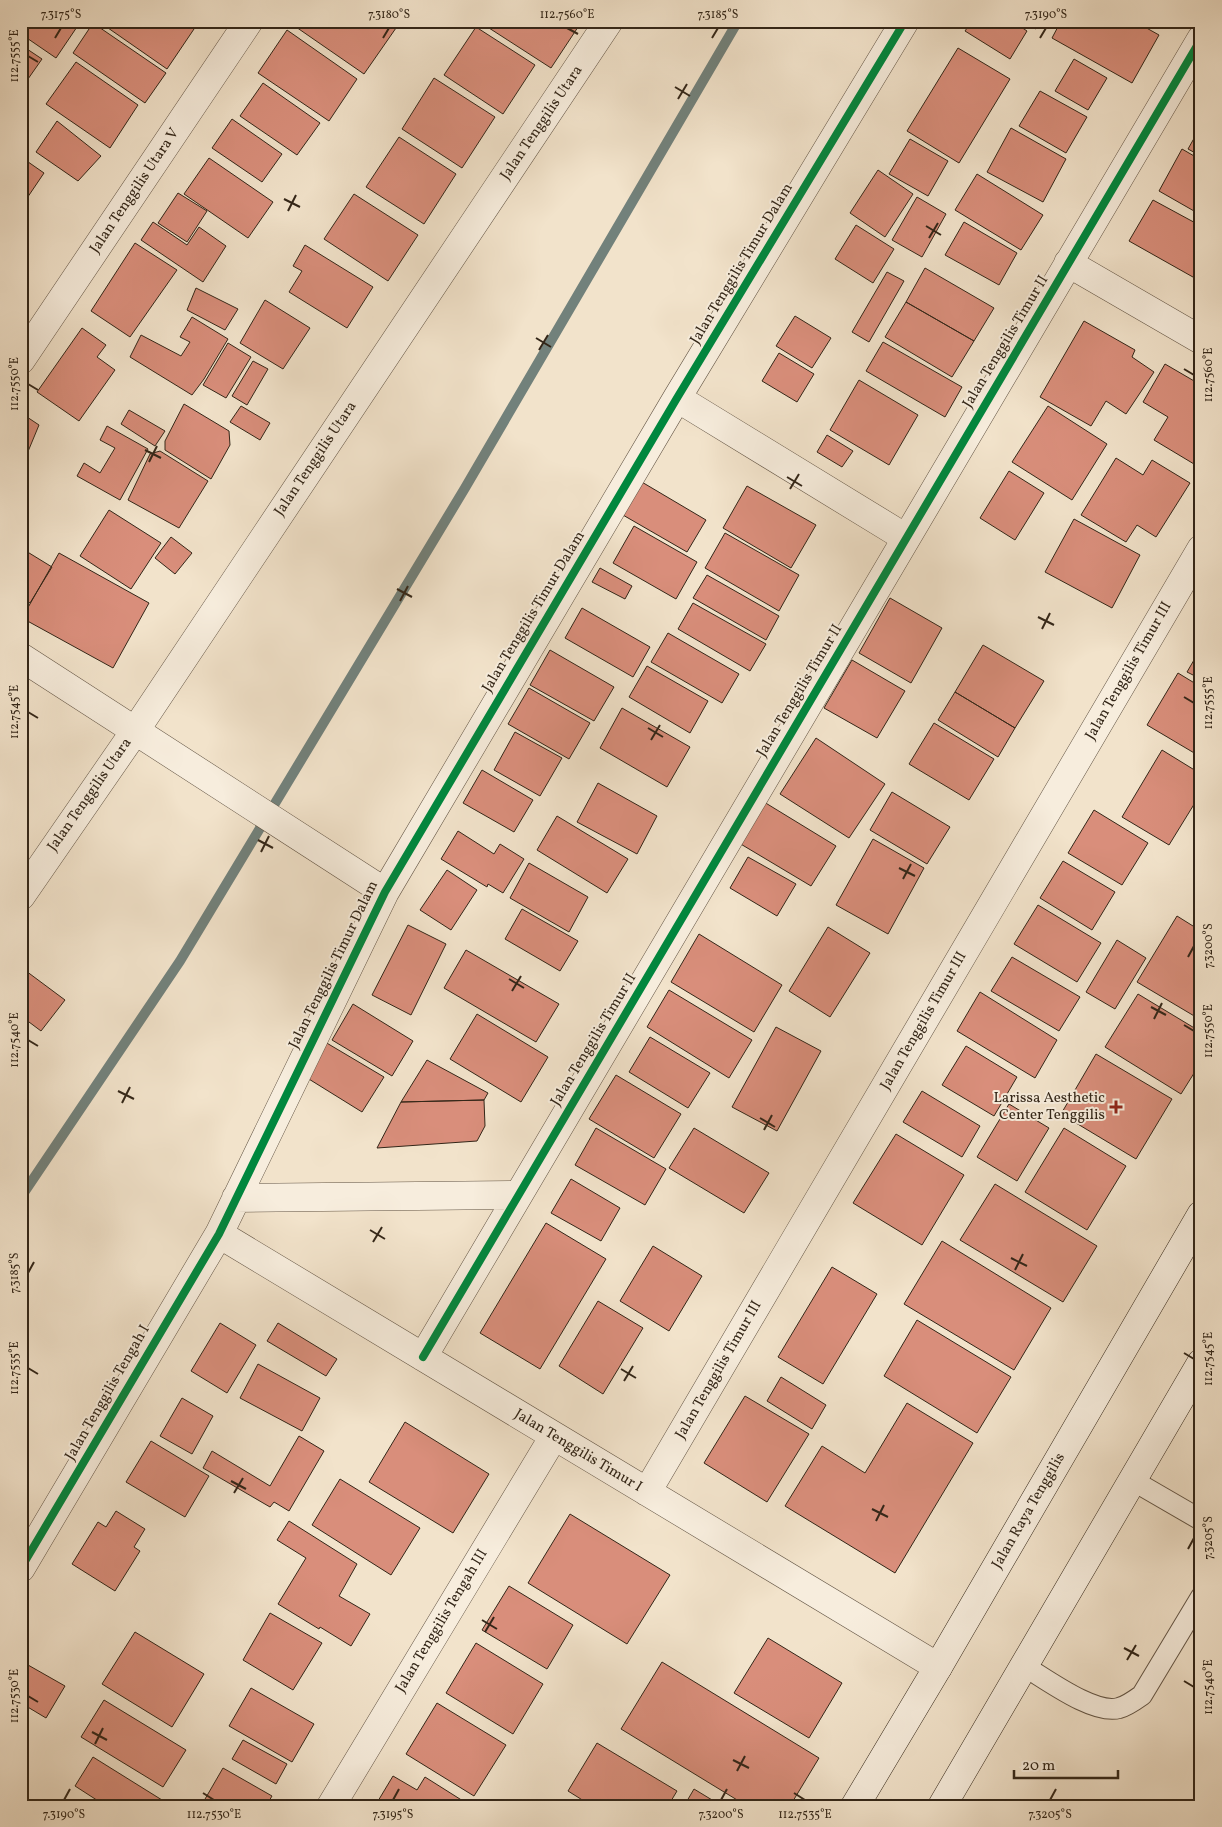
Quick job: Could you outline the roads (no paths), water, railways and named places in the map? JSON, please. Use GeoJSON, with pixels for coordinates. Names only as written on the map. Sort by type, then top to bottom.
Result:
{"type":"FeatureCollection","features":[{"type":"Feature","properties":{"kind":"street","name":"Jalan Tenggilis Utara V"},"geometry":{"type":"LineString","coordinates":[[21,360],[249,21]]}},
{"type":"Feature","properties":{"kind":"street","name":"Jalan Tenggilis Utara"},"geometry":{"type":"LineString","coordinates":[[21,896],[135,731],[609,21]]}},
{"type":"Feature","properties":{"kind":"street","name":"Jalan Tenggilis Timur Dalam"},"geometry":{"type":"LineString","coordinates":[[219,1234],[384,892],[677,398],[905,21]]}},
{"type":"Feature","properties":{"kind":"street","name":"Jalan Tenggilis Timur II"},"geometry":{"type":"LineString","coordinates":[[423,1357],[1201,39]]}},
{"type":"Feature","properties":{"kind":"street"},"geometry":{"type":"LineString","coordinates":[[1068,263],[1201,340]]}},
{"type":"Feature","properties":{"kind":"street"},"geometry":{"type":"LineString","coordinates":[[677,398],[906,538]]}},
{"type":"Feature","properties":{"kind":"street","name":"Jalan Tenggilis Timur III"},"geometry":{"type":"LineString","coordinates":[[647,1492],[1201,549]]}},
{"type":"Feature","properties":{"kind":"street"},"geometry":{"type":"LineString","coordinates":[[21,657],[384,892]]}},
{"type":"Feature","properties":{"kind":"street"},"geometry":{"type":"LineString","coordinates":[[236,1198],[518,1195]]}},
{"type":"Feature","properties":{"kind":"street","name":"Jalan Raya Tenggilis"},"geometry":{"type":"LineString","coordinates":[[855,1806],[938,1668],[1201,1215]]}},
{"type":"Feature","properties":{"kind":"street","name":"Jalan Tenggilis Timur I"},"geometry":{"type":"LineString","coordinates":[[219,1234],[938,1668]]}},
{"type":"Feature","properties":{"kind":"street","name":"Jalan Tenggilis Tengah I"},"geometry":{"type":"LineString","coordinates":[[21,1568],[219,1234]]}},
{"type":"Feature","properties":{"kind":"street"},"geometry":{"type":"LineString","coordinates":[[942,1806],[1132,1480],[1199,1371]]}},
{"type":"Feature","properties":{"kind":"street","name":"Jalan Tenggilis Tengah III"},"geometry":{"type":"LineString","coordinates":[[331,1806],[554,1436]]}},
{"type":"Feature","properties":{"kind":"lane"},"geometry":{"type":"LineString","coordinates":[[1132,1480],[1201,1520]]}},
{"type":"Feature","properties":{"kind":"lane"},"geometry":{"type":"LineString","coordinates":[[1024,1666],[1090,1705],[1104,1709],[1118,1709],[1142,1695],[1201,1597]]}},
{"type":"Feature","properties":{"kind":"waterway"},"geometry":{"type":"LineString","coordinates":[[21,1197],[180,961],[465,488],[738,21]]}},
{"type":"Feature","properties":{"kind":"place","name":"Larissa Aesthetic Center Tenggilis"},"geometry":{"type":"Point","coordinates":[1116,1107]}}]}
